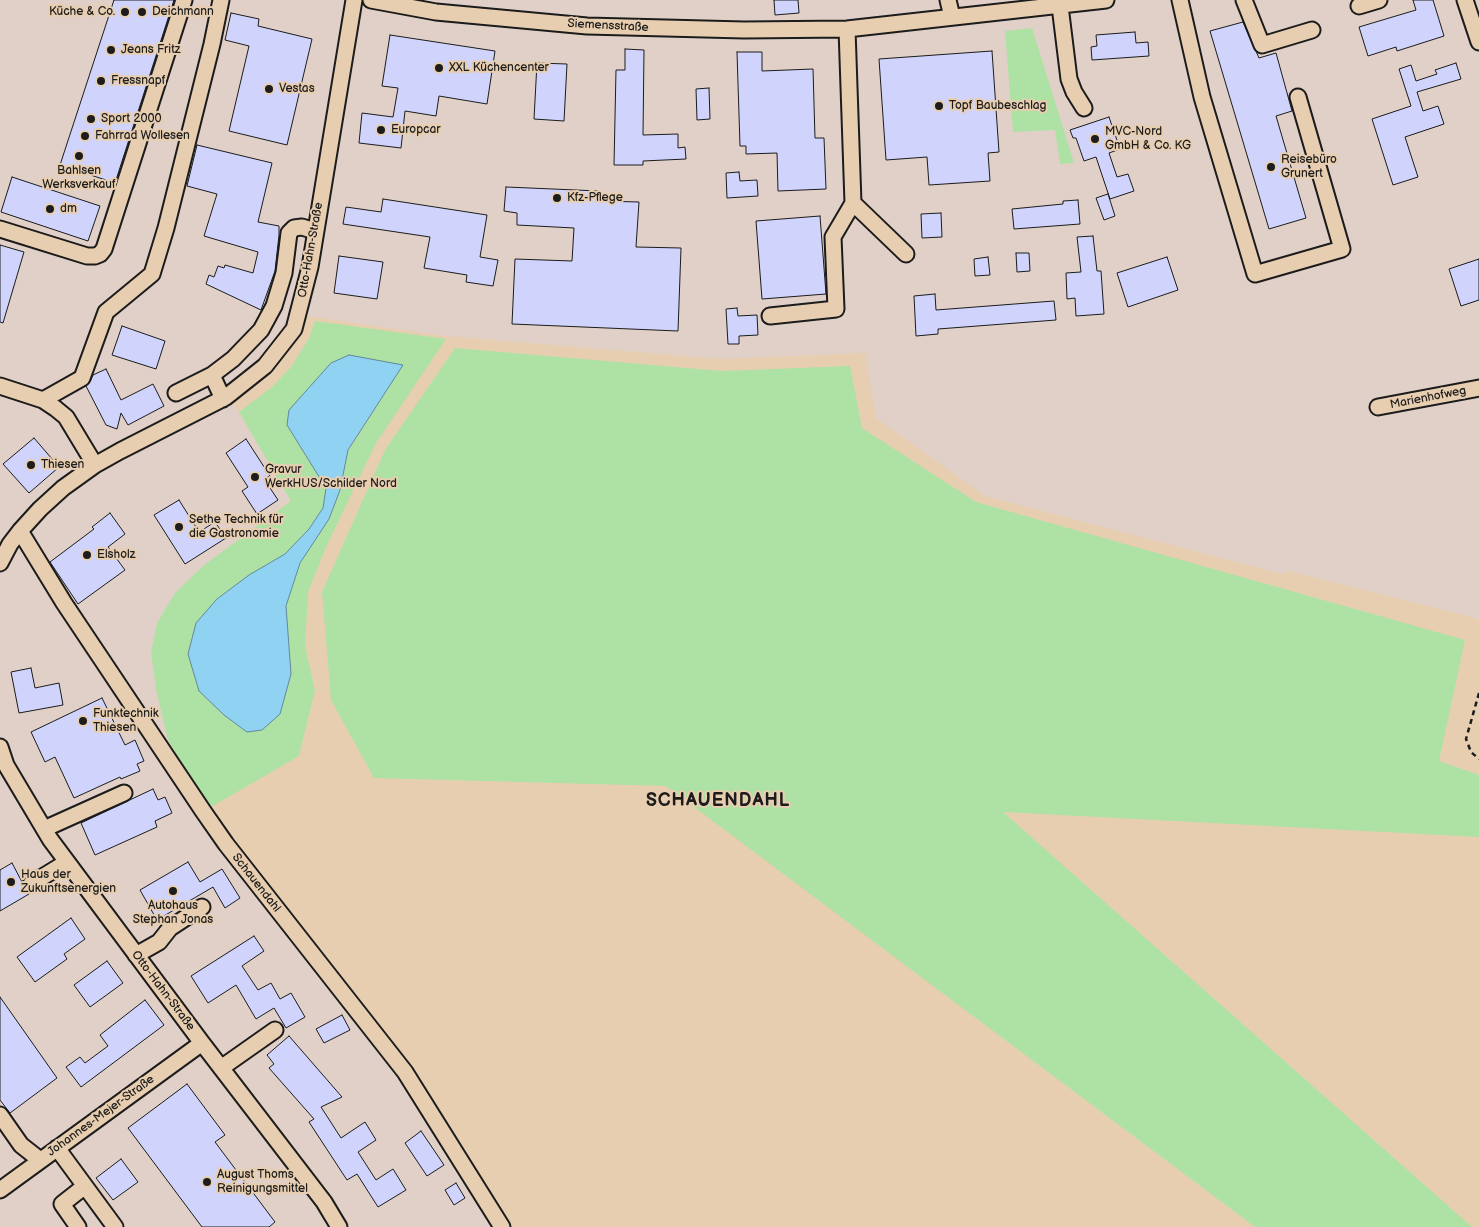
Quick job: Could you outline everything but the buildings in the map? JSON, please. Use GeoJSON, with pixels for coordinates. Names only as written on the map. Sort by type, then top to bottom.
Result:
{"type":"FeatureCollection","features":[{"type":"Feature","properties":{"kind":"street"},"geometry":{"type":"LineString","coordinates":[[0,229],[86,256],[100,254],[104,249],[184,0]]}},
{"type":"Feature","properties":{"kind":"street"},"geometry":{"type":"LineString","coordinates":[[42,400],[82,378],[106,312],[152,274],[166,228],[212,44],[221,0]]}},
{"type":"Feature","properties":{"kind":"street","name":"Otto-Hahn-Straße"},"geometry":{"type":"LineString","coordinates":[[0,563],[5,541],[20,531],[63,488],[95,465],[223,399],[266,366],[294,330],[310,267],[354,0]]}},
{"type":"Feature","properties":{"kind":"street","name":"Siemensstraße"},"geometry":{"type":"LineString","coordinates":[[371,0],[436,12],[586,26],[744,30],[847,28],[1106,0]]}},
{"type":"Feature","properties":{"kind":"street"},"geometry":{"type":"LineString","coordinates":[[948,0],[952,17]]}},
{"type":"Feature","properties":{"kind":"street"},"geometry":{"type":"LineString","coordinates":[[1180,0],[1202,97],[1256,274],[1342,249],[1298,97]]}},
{"type":"Feature","properties":{"kind":"street"},"geometry":{"type":"LineString","coordinates":[[1244,0],[1262,45],[1312,30]]}},
{"type":"Feature","properties":{"kind":"street"},"geometry":{"type":"LineString","coordinates":[[1359,6],[1379,0]]}},
{"type":"Feature","properties":{"kind":"street"},"geometry":{"type":"LineString","coordinates":[[1465,0],[1479,42]]}},
{"type":"Feature","properties":{"kind":"street"},"geometry":{"type":"LineString","coordinates":[[1068,4],[1069,79],[1074,92],[1084,108]]}},
{"type":"Feature","properties":{"kind":"street"},"geometry":{"type":"LineString","coordinates":[[770,316],[836,308],[833,237],[853,203],[847,28]]}},
{"type":"Feature","properties":{"kind":"street"},"geometry":{"type":"LineString","coordinates":[[853,203],[906,254]]}},
{"type":"Feature","properties":{"kind":"street"},"geometry":{"type":"LineString","coordinates":[[176,393],[212,375],[233,359],[261,330],[274,306],[284,273],[289,232],[294,228],[302,227],[315,231]]}},
{"type":"Feature","properties":{"kind":"street"},"geometry":{"type":"LineString","coordinates":[[212,375],[223,399]]}},
{"type":"Feature","properties":{"kind":"street"},"geometry":{"type":"LineString","coordinates":[[0,386],[42,400],[66,417],[95,465]]}},
{"type":"Feature","properties":{"kind":"street","name":"Marienhofweg"},"geometry":{"type":"LineString","coordinates":[[1378,407],[1479,388]]}},
{"type":"Feature","properties":{"kind":"street","name":"Schauendahl"},"geometry":{"type":"LineString","coordinates":[[20,531],[64,603],[209,820],[405,1072],[502,1227]]}},
{"type":"Feature","properties":{"kind":"street","name":"Otto-Hahn-Straße"},"geometry":{"type":"LineString","coordinates":[[0,747],[6,765],[44,829],[67,862],[220,1068],[324,1202],[339,1227]]}},
{"type":"Feature","properties":{"kind":"street"},"geometry":{"type":"LineString","coordinates":[[44,829],[124,793]]}},
{"type":"Feature","properties":{"kind":"street"},"geometry":{"type":"LineString","coordinates":[[31,884],[67,862]]}},
{"type":"Feature","properties":{"kind":"street"},"geometry":{"type":"LineString","coordinates":[[136,955],[159,942],[170,928],[202,907]]}},
{"type":"Feature","properties":{"kind":"street"},"geometry":{"type":"LineString","coordinates":[[220,1068],[275,1030]]}},
{"type":"Feature","properties":{"kind":"street","name":"Johannes-Mejer-Straße"},"geometry":{"type":"LineString","coordinates":[[0,1190],[202,1043]]}},
{"type":"Feature","properties":{"kind":"street"},"geometry":{"type":"LineString","coordinates":[[0,1115],[21,1145],[40,1160]]}},
{"type":"Feature","properties":{"kind":"street"},"geometry":{"type":"LineString","coordinates":[[57,1148],[115,1227]]}},
{"type":"Feature","properties":{"kind":"street"},"geometry":{"type":"LineString","coordinates":[[78,1227],[62,1204],[85,1186]]}},
{"type":"Feature","properties":{"kind":"path"},"geometry":{"type":"LineString","coordinates":[[1479,693],[1466,739],[1471,752],[1479,759]]}},
{"type":"Feature","properties":{"kind":"shaded area"},"geometry":{"type":"Polygon","coordinates":[[[0,0],[1479,0],[1479,619],[1285,570],[1286,575],[985,496],[876,418],[865,353],[720,359],[445,336],[292,314],[289,326],[261,362],[226,391],[291,500],[203,566],[175,593],[151,653],[157,694],[168,740],[206,810],[406,1083],[497,1227],[0,1227],[0,0]]]}},
{"type":"Feature","properties":{"kind":"green space"},"geometry":{"type":"Polygon","coordinates":[[[1032,28],[1074,163],[1060,164],[1055,130],[1013,132],[1005,31],[1032,28]]]}},
{"type":"Feature","properties":{"kind":"green space"},"geometry":{"type":"Polygon","coordinates":[[[315,321],[446,339],[376,443],[326,547],[308,592],[305,646],[315,690],[299,756],[206,810],[168,740],[157,694],[151,653],[157,623],[175,593],[203,566],[291,501],[239,412],[272,387],[291,367],[309,338],[315,321]],[[402,365],[287,425],[326,488],[323,508],[309,529],[285,554],[249,575],[217,599],[286,606],[300,563],[329,518],[340,490],[348,451],[402,365]]]}},
{"type":"Feature","properties":{"kind":"green space"},"geometry":{"type":"Polygon","coordinates":[[[455,348],[722,371],[850,366],[862,428],[976,502],[1465,640],[1439,761],[1479,775],[1479,837],[1003,812],[1472,1227],[1255,1227],[666,786],[374,778],[331,700],[322,592],[385,450],[455,348]]]}},
{"type":"Feature","properties":{"kind":"water"},"geometry":{"type":"Polygon","coordinates":[[[349,355],[403,365],[348,450],[340,490],[329,519],[300,563],[286,606],[291,674],[280,714],[262,730],[247,732],[224,715],[199,691],[188,654],[196,623],[217,599],[249,575],[285,554],[309,529],[323,508],[326,488],[287,425],[289,410],[331,363],[349,355]]]}},
{"type":"Feature","properties":{"kind":"place","name":"Küche & Co."},"geometry":{"type":"Point","coordinates":[125,12]}},
{"type":"Feature","properties":{"kind":"place","name":"Deichmann"},"geometry":{"type":"Point","coordinates":[142,12]}},
{"type":"Feature","properties":{"kind":"place","name":"Jeans Fritz"},"geometry":{"type":"Point","coordinates":[111,50]}},
{"type":"Feature","properties":{"kind":"place","name":"XXL Küchencenter"},"geometry":{"type":"Point","coordinates":[439,68]}},
{"type":"Feature","properties":{"kind":"place","name":"Fressnapf"},"geometry":{"type":"Point","coordinates":[101,81]}},
{"type":"Feature","properties":{"kind":"place","name":"Vestas"},"geometry":{"type":"Point","coordinates":[269,89]}},
{"type":"Feature","properties":{"kind":"place","name":"Topf Baubeschlag"},"geometry":{"type":"Point","coordinates":[939,106]}},
{"type":"Feature","properties":{"kind":"place","name":"Sport 2000"},"geometry":{"type":"Point","coordinates":[91,119]}},
{"type":"Feature","properties":{"kind":"place","name":"Europcar"},"geometry":{"type":"Point","coordinates":[381,130]}},
{"type":"Feature","properties":{"kind":"place","name":"Fahrrad Wollesen"},"geometry":{"type":"Point","coordinates":[85,136]}},
{"type":"Feature","properties":{"kind":"place","name":"MVC-Nord GmbH & Co. KG"},"geometry":{"type":"Point","coordinates":[1095,139]}},
{"type":"Feature","properties":{"kind":"place","name":"Bahlsen Werksverkauf"},"geometry":{"type":"Point","coordinates":[79,156]}},
{"type":"Feature","properties":{"kind":"place","name":"Reisebüro Grunert"},"geometry":{"type":"Point","coordinates":[1271,167]}},
{"type":"Feature","properties":{"kind":"place","name":"Kfz-Pflege"},"geometry":{"type":"Point","coordinates":[557,198]}},
{"type":"Feature","properties":{"kind":"place","name":"dm"},"geometry":{"type":"Point","coordinates":[50,209]}},
{"type":"Feature","properties":{"kind":"place","name":"Thiesen"},"geometry":{"type":"Point","coordinates":[31,465]}},
{"type":"Feature","properties":{"kind":"place","name":"Gravur WerkHUS/Schilder Nord"},"geometry":{"type":"Point","coordinates":[255,477]}},
{"type":"Feature","properties":{"kind":"place","name":"Sethe Technik für die Gastronomie"},"geometry":{"type":"Point","coordinates":[179,527]}},
{"type":"Feature","properties":{"kind":"place","name":"Elsholz"},"geometry":{"type":"Point","coordinates":[87,555]}},
{"type":"Feature","properties":{"kind":"place","name":"Funktechnik Thiesen"},"geometry":{"type":"Point","coordinates":[83,721]}},
{"type":"Feature","properties":{"kind":"place","name":"Haus der Zukunftsenergien"},"geometry":{"type":"Point","coordinates":[11,882]}},
{"type":"Feature","properties":{"kind":"place","name":"Autohaus Stephan Jonas"},"geometry":{"type":"Point","coordinates":[173,891]}},
{"type":"Feature","properties":{"kind":"place","name":"August Thoms Reinigungsmittel"},"geometry":{"type":"Point","coordinates":[207,1182]}},
{"type":"Feature","properties":{"kind":"district","name":"SCHAUENDAHL"},"geometry":{"type":"Point","coordinates":[718,801]}}]}
